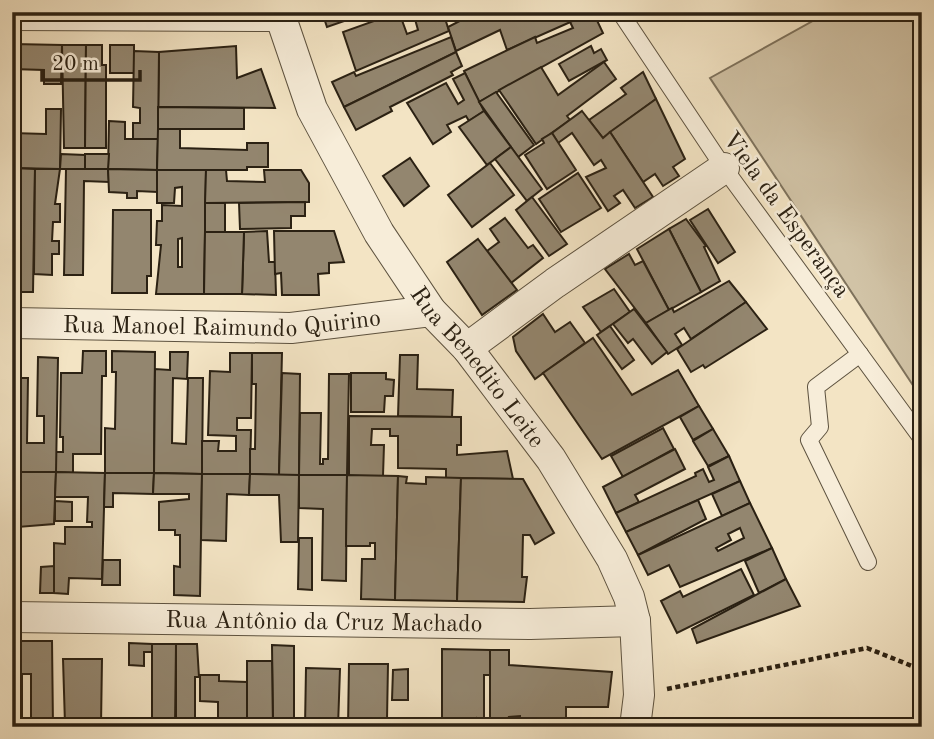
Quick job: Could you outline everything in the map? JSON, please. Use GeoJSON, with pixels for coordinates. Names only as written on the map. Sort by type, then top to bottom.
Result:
{"type":"FeatureCollection","features":[{"type":"Feature","properties":{"kind":"street"},"geometry":{"type":"LineString","coordinates":[[12,15],[279,14]]}},
{"type":"Feature","properties":{"kind":"street","name":"Rua Benedito Leite"},"geometry":{"type":"LineString","coordinates":[[279,14],[312,109],[379,233],[431,311],[467,348],[551,459],[611,559],[629,597],[635,621],[639,695],[635,727]]}},
{"type":"Feature","properties":{"kind":"street"},"geometry":{"type":"LineString","coordinates":[[467,348],[555,283],[724,169]]}},
{"type":"Feature","properties":{"kind":"street","name":"Rua Manoel Raimundo Quirino"},"geometry":{"type":"LineString","coordinates":[[12,323],[291,328],[431,311]]}},
{"type":"Feature","properties":{"kind":"street","name":"Rua Antônio da Cruz Machado"},"geometry":{"type":"LineString","coordinates":[[12,617],[530,624],[635,621]]}},
{"type":"Feature","properties":{"kind":"lane","name":"Viela da Esperança"},"geometry":{"type":"LineString","coordinates":[[620,12],[724,169],[922,439]]}},
{"type":"Feature","properties":{"kind":"lane"},"geometry":{"type":"LineString","coordinates":[[860,354],[817,387],[820,427],[809,440],[868,562]]}},
{"type":"Feature","properties":{"kind":"path"},"geometry":{"type":"LineString","coordinates":[[639,695],[867,648],[922,670]]}},
{"type":"Feature","properties":{"kind":"shaded area"},"geometry":{"type":"Polygon","coordinates":[[[829,12],[922,12],[922,399],[710,78],[829,12]]]}},
{"type":"Feature","properties":{"kind":"building"},"geometry":{"type":"Polygon","coordinates":[[[322,12],[370,12],[327,27],[322,12]]]}},
{"type":"Feature","properties":{"kind":"building"},"geometry":{"type":"Polygon","coordinates":[[[399,12],[407,34],[418,30],[413,12],[443,12],[449,31],[356,71],[343,32],[399,12]]]}},
{"type":"Feature","properties":{"kind":"building"},"geometry":{"type":"Polygon","coordinates":[[[477,12],[493,12],[495,16],[503,12],[518,12],[522,20],[535,12],[593,12],[507,50],[500,30],[456,51],[448,27],[477,12]]]}},
{"type":"Feature","properties":{"kind":"building"},"geometry":{"type":"Polygon","coordinates":[[[593,12],[603,33],[479,102],[464,71],[535,37],[537,43],[573,28],[570,22],[593,12]]]}},
{"type":"Feature","properties":{"kind":"building"},"geometry":{"type":"Polygon","coordinates":[[[451,37],[456,52],[344,107],[332,82],[354,72],[356,76],[451,37]]]}},
{"type":"Feature","properties":{"kind":"building"},"geometry":{"type":"Polygon","coordinates":[[[13,44],[62,45],[61,84],[44,84],[44,70],[12,69],[13,44]]]}},
{"type":"Feature","properties":{"kind":"building"},"geometry":{"type":"Polygon","coordinates":[[[62,45],[86,45],[85,148],[64,148],[62,45]]]}},
{"type":"Feature","properties":{"kind":"building"},"geometry":{"type":"Polygon","coordinates":[[[86,45],[102,45],[102,65],[106,65],[106,148],[85,148],[86,45]]]}},
{"type":"Feature","properties":{"kind":"building"},"geometry":{"type":"Polygon","coordinates":[[[110,45],[134,45],[134,73],[110,73],[110,45]]]}},
{"type":"Feature","properties":{"kind":"building"},"geometry":{"type":"Polygon","coordinates":[[[236,46],[237,78],[261,69],[275,108],[158,107],[159,52],[236,46]]]}},
{"type":"Feature","properties":{"kind":"building"},"geometry":{"type":"Polygon","coordinates":[[[591,46],[594,53],[601,49],[607,60],[569,81],[559,64],[591,46]]]}},
{"type":"Feature","properties":{"kind":"building"},"geometry":{"type":"Polygon","coordinates":[[[134,51],[159,52],[158,139],[133,139],[133,123],[140,123],[140,108],[133,107],[134,51]]]}},
{"type":"Feature","properties":{"kind":"building"},"geometry":{"type":"Polygon","coordinates":[[[456,52],[462,66],[451,72],[453,75],[390,107],[392,111],[356,130],[344,107],[456,52]]]}},
{"type":"Feature","properties":{"kind":"building"},"geometry":{"type":"Polygon","coordinates":[[[604,62],[616,79],[567,116],[570,120],[536,144],[499,90],[541,67],[558,95],[604,62]]]}},
{"type":"Feature","properties":{"kind":"building"},"geometry":{"type":"Polygon","coordinates":[[[643,72],[656,99],[603,138],[589,120],[626,94],[621,88],[643,72]]]}},
{"type":"Feature","properties":{"kind":"building"},"geometry":{"type":"Polygon","coordinates":[[[465,73],[484,111],[469,121],[466,116],[447,125],[451,132],[433,144],[407,103],[446,83],[458,104],[464,100],[453,79],[465,73]]]}},
{"type":"Feature","properties":{"kind":"building"},"geometry":{"type":"Polygon","coordinates":[[[496,92],[534,145],[518,157],[479,102],[496,92]]]}},
{"type":"Feature","properties":{"kind":"building"},"geometry":{"type":"Polygon","coordinates":[[[656,99],[685,159],[673,167],[679,176],[663,186],[655,174],[643,182],[610,132],[656,99]]]}},
{"type":"Feature","properties":{"kind":"building"},"geometry":{"type":"Polygon","coordinates":[[[158,107],[244,108],[244,129],[158,129],[158,107]]]}},
{"type":"Feature","properties":{"kind":"building"},"geometry":{"type":"Polygon","coordinates":[[[46,109],[61,109],[60,169],[12,168],[12,133],[46,134],[46,109]]]}},
{"type":"Feature","properties":{"kind":"building"},"geometry":{"type":"Polygon","coordinates":[[[484,111],[511,147],[487,165],[459,127],[484,111]]]}},
{"type":"Feature","properties":{"kind":"building"},"geometry":{"type":"Polygon","coordinates":[[[582,111],[603,138],[610,132],[653,197],[635,208],[623,190],[614,196],[620,203],[608,211],[586,177],[606,168],[601,160],[594,165],[572,133],[558,143],[552,133],[582,111]]]}},
{"type":"Feature","properties":{"kind":"building"},"geometry":{"type":"Polygon","coordinates":[[[109,121],[125,122],[125,139],[158,139],[157,170],[108,169],[109,121]]]}},
{"type":"Feature","properties":{"kind":"building"},"geometry":{"type":"Polygon","coordinates":[[[158,129],[180,129],[180,148],[247,150],[247,143],[268,143],[268,167],[247,167],[247,170],[157,170],[158,129]]]}},
{"type":"Feature","properties":{"kind":"building"},"geometry":{"type":"Polygon","coordinates":[[[552,133],[576,170],[547,189],[525,155],[544,143],[542,139],[552,133]]]}},
{"type":"Feature","properties":{"kind":"building"},"geometry":{"type":"Polygon","coordinates":[[[511,147],[542,189],[527,201],[495,159],[511,147]]]}},
{"type":"Feature","properties":{"kind":"building"},"geometry":{"type":"Polygon","coordinates":[[[61,154],[85,155],[85,169],[60,169],[61,154]]]}},
{"type":"Feature","properties":{"kind":"building"},"geometry":{"type":"Polygon","coordinates":[[[85,154],[109,154],[108,169],[85,169],[85,154]]]}},
{"type":"Feature","properties":{"kind":"building"},"geometry":{"type":"Polygon","coordinates":[[[410,158],[429,186],[404,206],[383,176],[410,158]]]}},
{"type":"Feature","properties":{"kind":"building"},"geometry":{"type":"Polygon","coordinates":[[[490,163],[514,195],[472,227],[448,195],[490,163]]]}},
{"type":"Feature","properties":{"kind":"building"},"geometry":{"type":"Polygon","coordinates":[[[12,168],[35,169],[33,292],[12,292],[12,272],[17,272],[17,204],[12,204],[12,168]]]}},
{"type":"Feature","properties":{"kind":"building"},"geometry":{"type":"Polygon","coordinates":[[[35,169],[60,169],[55,204],[60,204],[60,222],[53,222],[52,241],[59,241],[59,254],[52,254],[52,275],[34,274],[35,169]]]}},
{"type":"Feature","properties":{"kind":"building"},"geometry":{"type":"Polygon","coordinates":[[[66,169],[108,169],[109,182],[84,181],[83,275],[64,275],[66,169]]]}},
{"type":"Feature","properties":{"kind":"building"},"geometry":{"type":"Polygon","coordinates":[[[108,169],[157,170],[157,192],[137,191],[137,198],[127,198],[127,193],[109,192],[108,169]]]}},
{"type":"Feature","properties":{"kind":"building"},"geometry":{"type":"Polygon","coordinates":[[[157,170],[206,170],[204,294],[156,294],[161,245],[156,245],[157,221],[162,221],[162,205],[182,206],[182,187],[175,188],[174,203],[157,203],[157,170]],[[182,238],[178,239],[178,267],[182,267],[182,238]]]}},
{"type":"Feature","properties":{"kind":"building"},"geometry":{"type":"Polygon","coordinates":[[[206,170],[226,170],[227,181],[265,182],[264,170],[301,170],[309,183],[309,202],[205,203],[206,170]]]}},
{"type":"Feature","properties":{"kind":"building"},"geometry":{"type":"Polygon","coordinates":[[[578,173],[601,208],[561,232],[539,199],[578,173]]]}},
{"type":"Feature","properties":{"kind":"building"},"geometry":{"type":"Polygon","coordinates":[[[532,197],[567,244],[549,256],[516,210],[532,197]]]}},
{"type":"Feature","properties":{"kind":"building"},"geometry":{"type":"Polygon","coordinates":[[[305,202],[305,216],[291,216],[291,228],[240,229],[239,203],[305,202]]]}},
{"type":"Feature","properties":{"kind":"building"},"geometry":{"type":"Polygon","coordinates":[[[205,203],[225,203],[225,232],[205,232],[205,203]]]}},
{"type":"Feature","properties":{"kind":"building"},"geometry":{"type":"Polygon","coordinates":[[[708,209],[735,252],[718,263],[690,220],[708,209]]]}},
{"type":"Feature","properties":{"kind":"building"},"geometry":{"type":"Polygon","coordinates":[[[113,210],[151,210],[151,276],[147,276],[147,293],[112,293],[113,210]]]}},
{"type":"Feature","properties":{"kind":"building"},"geometry":{"type":"Polygon","coordinates":[[[505,218],[528,248],[533,245],[543,258],[511,283],[487,251],[499,242],[490,229],[505,218]]]}},
{"type":"Feature","properties":{"kind":"building"},"geometry":{"type":"Polygon","coordinates":[[[686,219],[706,246],[704,247],[720,281],[701,292],[669,229],[686,219]]]}},
{"type":"Feature","properties":{"kind":"building"},"geometry":{"type":"Polygon","coordinates":[[[669,229],[701,292],[669,310],[637,249],[669,229]]]}},
{"type":"Feature","properties":{"kind":"building"},"geometry":{"type":"Polygon","coordinates":[[[267,231],[269,262],[275,262],[276,295],[242,294],[244,232],[267,231]]]}},
{"type":"Feature","properties":{"kind":"building"},"geometry":{"type":"Polygon","coordinates":[[[274,231],[334,231],[344,262],[329,263],[329,273],[318,274],[319,295],[282,295],[281,273],[275,274],[274,231]]]}},
{"type":"Feature","properties":{"kind":"building"},"geometry":{"type":"Polygon","coordinates":[[[205,232],[244,232],[242,294],[204,294],[205,232]]]}},
{"type":"Feature","properties":{"kind":"building"},"geometry":{"type":"Polygon","coordinates":[[[478,239],[517,290],[482,315],[447,262],[478,239]]]}},
{"type":"Feature","properties":{"kind":"building"},"geometry":{"type":"Polygon","coordinates":[[[629,254],[635,265],[643,261],[669,310],[646,323],[605,269],[629,254]]]}},
{"type":"Feature","properties":{"kind":"building"},"geometry":{"type":"Polygon","coordinates":[[[729,281],[746,302],[691,339],[684,328],[675,334],[682,345],[668,354],[646,323],[672,308],[674,312],[729,281]]]}},
{"type":"Feature","properties":{"kind":"building"},"geometry":{"type":"Polygon","coordinates":[[[614,289],[630,312],[601,332],[583,307],[614,289]]]}},
{"type":"Feature","properties":{"kind":"building"},"geometry":{"type":"Polygon","coordinates":[[[746,302],[767,329],[705,368],[703,365],[691,372],[677,349],[746,302]]]}},
{"type":"Feature","properties":{"kind":"building"},"geometry":{"type":"Polygon","coordinates":[[[634,309],[667,352],[652,364],[633,339],[628,343],[613,324],[634,309]]]}},
{"type":"Feature","properties":{"kind":"building"},"geometry":{"type":"Polygon","coordinates":[[[543,314],[555,332],[570,322],[585,343],[535,379],[516,351],[513,337],[543,314]]]}},
{"type":"Feature","properties":{"kind":"building"},"geometry":{"type":"Polygon","coordinates":[[[610,326],[634,360],[622,369],[597,335],[610,326]]]}},
{"type":"Feature","properties":{"kind":"building"},"geometry":{"type":"Polygon","coordinates":[[[593,338],[632,395],[678,370],[699,406],[602,459],[543,373],[593,338]]]}},
{"type":"Feature","properties":{"kind":"building"},"geometry":{"type":"Polygon","coordinates":[[[83,351],[106,351],[106,376],[102,376],[101,454],[73,454],[73,473],[56,472],[56,452],[63,452],[63,437],[60,437],[61,373],[82,373],[83,351]]]}},
{"type":"Feature","properties":{"kind":"building"},"geometry":{"type":"Polygon","coordinates":[[[112,351],[155,352],[154,473],[105,473],[105,428],[115,429],[116,372],[112,372],[112,351]]]}},
{"type":"Feature","properties":{"kind":"building"},"geometry":{"type":"Polygon","coordinates":[[[170,352],[188,352],[187,379],[173,378],[172,443],[186,444],[188,378],[203,378],[202,474],[154,473],[155,369],[170,370],[170,352]]]}},
{"type":"Feature","properties":{"kind":"building"},"geometry":{"type":"Polygon","coordinates":[[[230,353],[252,353],[251,418],[237,418],[237,430],[251,430],[250,474],[202,474],[202,441],[219,441],[218,451],[236,451],[236,436],[208,435],[210,371],[230,372],[230,353]]]}},
{"type":"Feature","properties":{"kind":"building"},"geometry":{"type":"Polygon","coordinates":[[[252,353],[282,353],[279,475],[250,474],[250,449],[255,449],[256,384],[252,384],[252,353]]]}},
{"type":"Feature","properties":{"kind":"building"},"geometry":{"type":"Polygon","coordinates":[[[400,355],[418,355],[417,389],[453,390],[452,417],[398,416],[400,355]]]}},
{"type":"Feature","properties":{"kind":"building"},"geometry":{"type":"Polygon","coordinates":[[[38,357],[58,358],[56,472],[12,472],[12,378],[28,378],[27,443],[44,443],[44,416],[37,416],[38,357]]]}},
{"type":"Feature","properties":{"kind":"building"},"geometry":{"type":"Polygon","coordinates":[[[282,373],[300,374],[299,475],[279,475],[282,373]]]}},
{"type":"Feature","properties":{"kind":"building"},"geometry":{"type":"Polygon","coordinates":[[[351,373],[386,373],[386,379],[394,380],[393,396],[385,396],[384,412],[351,412],[351,373]]]}},
{"type":"Feature","properties":{"kind":"building"},"geometry":{"type":"Polygon","coordinates":[[[329,374],[349,374],[347,475],[299,475],[300,413],[321,413],[320,464],[323,464],[323,459],[328,459],[329,374]]]}},
{"type":"Feature","properties":{"kind":"building"},"geometry":{"type":"Polygon","coordinates":[[[699,406],[713,429],[693,440],[680,417],[699,406]]]}},
{"type":"Feature","properties":{"kind":"building"},"geometry":{"type":"Polygon","coordinates":[[[349,416],[461,417],[461,445],[457,445],[457,455],[507,451],[513,479],[446,478],[446,469],[398,468],[398,436],[390,436],[390,429],[372,429],[371,445],[384,445],[383,476],[349,476],[349,416]]]}},
{"type":"Feature","properties":{"kind":"building"},"geometry":{"type":"Polygon","coordinates":[[[663,428],[674,449],[623,477],[611,456],[663,428]]]}},
{"type":"Feature","properties":{"kind":"building"},"geometry":{"type":"Polygon","coordinates":[[[713,429],[729,456],[708,466],[693,441],[713,429]]]}},
{"type":"Feature","properties":{"kind":"building"},"geometry":{"type":"Polygon","coordinates":[[[675,449],[685,469],[635,495],[639,502],[616,513],[603,487],[675,449]]]}},
{"type":"Feature","properties":{"kind":"building"},"geometry":{"type":"Polygon","coordinates":[[[729,456],[740,481],[626,532],[616,513],[696,476],[695,473],[703,469],[709,482],[714,480],[708,467],[729,456]]]}},
{"type":"Feature","properties":{"kind":"building"},"geometry":{"type":"Polygon","coordinates":[[[12,472],[56,472],[54,524],[18,527],[19,505],[12,505],[12,472]]]}},
{"type":"Feature","properties":{"kind":"building"},"geometry":{"type":"Polygon","coordinates":[[[56,472],[105,473],[102,579],[69,578],[68,594],[54,593],[54,543],[65,544],[65,527],[92,527],[92,522],[87,522],[88,497],[55,497],[56,472]]]}},
{"type":"Feature","properties":{"kind":"building"},"geometry":{"type":"Polygon","coordinates":[[[105,473],[154,473],[153,494],[113,493],[113,507],[104,507],[105,473]]]}},
{"type":"Feature","properties":{"kind":"building"},"geometry":{"type":"Polygon","coordinates":[[[154,473],[202,474],[200,596],[174,595],[174,566],[180,567],[180,535],[175,535],[175,530],[159,530],[159,502],[189,499],[189,494],[153,494],[154,473]]]}},
{"type":"Feature","properties":{"kind":"building"},"geometry":{"type":"Polygon","coordinates":[[[202,474],[250,474],[249,495],[227,494],[226,541],[201,540],[202,474]]]}},
{"type":"Feature","properties":{"kind":"building"},"geometry":{"type":"Polygon","coordinates":[[[250,474],[299,475],[298,542],[281,542],[279,495],[249,495],[250,474]]]}},
{"type":"Feature","properties":{"kind":"building"},"geometry":{"type":"Polygon","coordinates":[[[299,475],[347,475],[346,581],[322,580],[323,509],[299,508],[299,475]]]}},
{"type":"Feature","properties":{"kind":"building"},"geometry":{"type":"Polygon","coordinates":[[[347,475],[398,476],[395,600],[361,599],[362,559],[375,559],[375,543],[370,543],[370,546],[346,546],[347,475]]]}},
{"type":"Feature","properties":{"kind":"building"},"geometry":{"type":"Polygon","coordinates":[[[398,476],[407,477],[406,483],[426,484],[426,477],[461,478],[457,601],[395,600],[398,476]]]}},
{"type":"Feature","properties":{"kind":"building"},"geometry":{"type":"Polygon","coordinates":[[[461,478],[523,479],[554,533],[535,544],[530,535],[523,535],[522,577],[527,577],[524,602],[457,601],[461,478]]]}},
{"type":"Feature","properties":{"kind":"building"},"geometry":{"type":"Polygon","coordinates":[[[740,481],[750,503],[722,516],[712,494],[740,481]]]}},
{"type":"Feature","properties":{"kind":"building"},"geometry":{"type":"Polygon","coordinates":[[[698,500],[706,519],[638,555],[626,532],[698,500]]]}},
{"type":"Feature","properties":{"kind":"building"},"geometry":{"type":"Polygon","coordinates":[[[55,501],[72,502],[72,521],[55,521],[55,501]]]}},
{"type":"Feature","properties":{"kind":"building"},"geometry":{"type":"Polygon","coordinates":[[[750,503],[772,548],[680,587],[669,565],[648,575],[638,555],[750,503]],[[740,528],[728,534],[731,540],[716,548],[718,551],[744,538],[740,528]]]}},
{"type":"Feature","properties":{"kind":"building"},"geometry":{"type":"Polygon","coordinates":[[[299,538],[312,538],[312,590],[298,589],[299,538]]]}},
{"type":"Feature","properties":{"kind":"building"},"geometry":{"type":"Polygon","coordinates":[[[772,548],[786,579],[759,593],[745,561],[772,548]]]}},
{"type":"Feature","properties":{"kind":"building"},"geometry":{"type":"Polygon","coordinates":[[[103,560],[120,560],[120,585],[102,585],[103,560]]]}},
{"type":"Feature","properties":{"kind":"building"},"geometry":{"type":"Polygon","coordinates":[[[54,566],[54,593],[40,593],[41,567],[54,566]]]}},
{"type":"Feature","properties":{"kind":"building"},"geometry":{"type":"Polygon","coordinates":[[[741,569],[754,595],[677,633],[661,601],[680,591],[683,597],[741,569]]]}},
{"type":"Feature","properties":{"kind":"building"},"geometry":{"type":"Polygon","coordinates":[[[786,579],[800,606],[697,643],[692,629],[786,579]]]}},
{"type":"Feature","properties":{"kind":"building"},"geometry":{"type":"Polygon","coordinates":[[[12,641],[52,641],[53,727],[31,727],[31,674],[22,674],[22,727],[12,727],[12,641]]]}},
{"type":"Feature","properties":{"kind":"building"},"geometry":{"type":"Polygon","coordinates":[[[129,643],[152,644],[152,652],[144,652],[144,666],[129,665],[129,643]]]}},
{"type":"Feature","properties":{"kind":"building"},"geometry":{"type":"Polygon","coordinates":[[[152,644],[176,644],[175,727],[152,727],[152,644]]]}},
{"type":"Feature","properties":{"kind":"building"},"geometry":{"type":"Polygon","coordinates":[[[176,644],[197,644],[199,677],[195,677],[195,727],[176,727],[176,644]]]}},
{"type":"Feature","properties":{"kind":"building"},"geometry":{"type":"Polygon","coordinates":[[[272,645],[294,646],[294,727],[273,727],[272,645]]]}},
{"type":"Feature","properties":{"kind":"building"},"geometry":{"type":"Polygon","coordinates":[[[442,649],[490,650],[490,675],[484,675],[484,719],[477,718],[477,727],[442,727],[442,649]]]}},
{"type":"Feature","properties":{"kind":"building"},"geometry":{"type":"Polygon","coordinates":[[[490,650],[509,650],[509,665],[612,672],[608,707],[566,707],[566,723],[520,725],[520,716],[509,717],[511,727],[490,727],[490,650]]]}},
{"type":"Feature","properties":{"kind":"building"},"geometry":{"type":"Polygon","coordinates":[[[63,659],[102,659],[101,725],[65,724],[63,659]]]}},
{"type":"Feature","properties":{"kind":"building"},"geometry":{"type":"Polygon","coordinates":[[[247,661],[272,661],[273,727],[254,727],[254,721],[247,721],[247,661]]]}},
{"type":"Feature","properties":{"kind":"building"},"geometry":{"type":"Polygon","coordinates":[[[349,664],[388,664],[387,720],[392,720],[392,727],[348,727],[349,664]]]}},
{"type":"Feature","properties":{"kind":"building"},"geometry":{"type":"Polygon","coordinates":[[[306,668],[340,669],[338,727],[305,727],[306,668]]]}},
{"type":"Feature","properties":{"kind":"building"},"geometry":{"type":"Polygon","coordinates":[[[408,669],[408,700],[392,700],[393,670],[408,669]]]}},
{"type":"Feature","properties":{"kind":"building"},"geometry":{"type":"Polygon","coordinates":[[[200,675],[219,675],[219,681],[247,682],[247,727],[199,727],[218,726],[218,702],[200,701],[200,675]]]}},
{"type":"Feature","properties":{"kind":"building"},"geometry":{"type":"Polygon","coordinates":[[[415,718],[442,718],[442,727],[408,727],[408,723],[415,723],[415,718]]]}}]}
